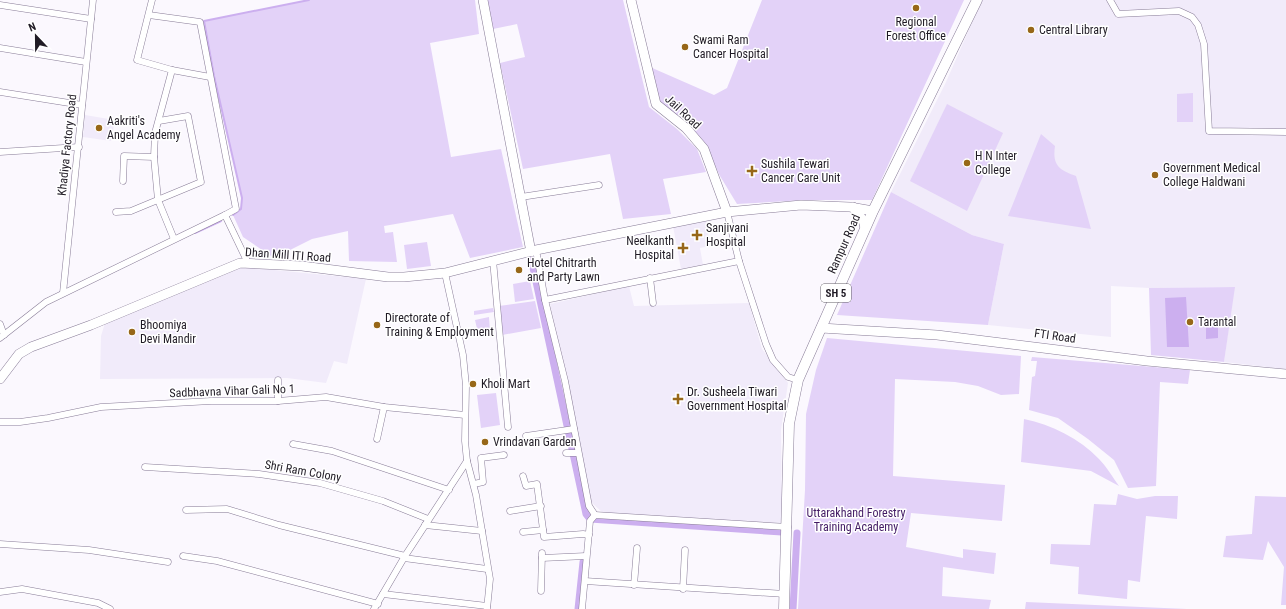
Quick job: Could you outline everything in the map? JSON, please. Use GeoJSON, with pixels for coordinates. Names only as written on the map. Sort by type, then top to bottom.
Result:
{"type":"FeatureCollection","features":[{"type":"Feature","properties":{"kind":"main road"},"geometry":{"type":"LineString","coordinates":[[483,0],[521,197],[534,251]]}},
{"type":"Feature","properties":{"kind":"main road","name":"Jail Road"},"geometry":{"type":"LineString","coordinates":[[631,0],[656,104],[686,128],[704,149],[727,212]]}},
{"type":"Feature","properties":{"kind":"main road","name":"Rampur Road"},"geometry":{"type":"LineString","coordinates":[[784,609],[788,527],[789,424],[793,397],[798,380],[873,211],[977,0]]}},
{"type":"Feature","properties":{"kind":"main road","name":"Dhan Mill ITI Road"},"geometry":{"type":"LineString","coordinates":[[0,379],[19,354],[31,347],[91,325],[233,266],[248,263],[302,266],[388,277],[445,273],[534,251],[727,212],[801,205],[854,207],[873,211]]}},
{"type":"Feature","properties":{"kind":"main road"},"geometry":{"type":"LineString","coordinates":[[854,207],[863,220],[865,228]]}},
{"type":"Feature","properties":{"kind":"main road","name":"FTI Road"},"geometry":{"type":"LineString","coordinates":[[820,328],[937,335],[1147,361],[1286,374]]}},
{"type":"Feature","properties":{"kind":"street","name":"Khadiya Factory Road"},"geometry":{"type":"LineString","coordinates":[[63,293],[93,0]]}},
{"type":"Feature","properties":{"kind":"street"},"geometry":{"type":"LineString","coordinates":[[152,0],[137,60],[172,70],[210,77]]}},
{"type":"Feature","properties":{"kind":"street"},"geometry":{"type":"LineString","coordinates":[[1110,0],[1118,14],[1179,11],[1192,17],[1198,25],[1204,44],[1210,131],[1286,132]]}},
{"type":"Feature","properties":{"kind":"street"},"geometry":{"type":"LineString","coordinates":[[0,5],[91,19]]}},
{"type":"Feature","properties":{"kind":"street"},"geometry":{"type":"LineString","coordinates":[[0,324],[2,336],[42,306],[63,293],[236,209],[200,22],[149,14]]}},
{"type":"Feature","properties":{"kind":"street"},"geometry":{"type":"LineString","coordinates":[[0,48],[86,62]]}},
{"type":"Feature","properties":{"kind":"street"},"geometry":{"type":"LineString","coordinates":[[172,70],[155,133],[154,157],[158,200],[174,239]]}},
{"type":"Feature","properties":{"kind":"street"},"geometry":{"type":"LineString","coordinates":[[0,92],[82,105]]}},
{"type":"Feature","properties":{"kind":"street"},"geometry":{"type":"LineString","coordinates":[[116,212],[131,211],[201,182],[188,116],[159,121]]}},
{"type":"Feature","properties":{"kind":"street"},"geometry":{"type":"LineString","coordinates":[[0,152],[79,147]]}},
{"type":"Feature","properties":{"kind":"street"},"geometry":{"type":"LineString","coordinates":[[123,181],[124,156],[154,157]]}},
{"type":"Feature","properties":{"kind":"street"},"geometry":{"type":"LineString","coordinates":[[521,197],[599,185]]}},
{"type":"Feature","properties":{"kind":"street"},"geometry":{"type":"LineString","coordinates":[[727,212],[739,261],[773,360],[788,377],[798,380]]}},
{"type":"Feature","properties":{"kind":"street"},"geometry":{"type":"LineString","coordinates":[[225,215],[248,263]]}},
{"type":"Feature","properties":{"kind":"street"},"geometry":{"type":"LineString","coordinates":[[534,251],[546,300],[570,430],[572,453],[592,518],[587,535],[584,556],[585,581],[582,609]]}},
{"type":"Feature","properties":{"kind":"street"},"geometry":{"type":"LineString","coordinates":[[493,260],[508,428]]}},
{"type":"Feature","properties":{"kind":"street"},"geometry":{"type":"LineString","coordinates":[[546,300],[739,261]]}},
{"type":"Feature","properties":{"kind":"street"},"geometry":{"type":"LineString","coordinates":[[383,594],[487,608],[490,588],[482,531],[474,484],[467,461],[465,441],[466,386],[463,355],[445,273]]}},
{"type":"Feature","properties":{"kind":"street"},"geometry":{"type":"LineString","coordinates":[[650,278],[653,303]]}},
{"type":"Feature","properties":{"kind":"street"},"geometry":{"type":"LineString","coordinates":[[278,380],[278,401]]}},
{"type":"Feature","properties":{"kind":"street","name":"Sadbhavna Vihar Gali No 1"},"geometry":{"type":"LineString","coordinates":[[0,422],[20,422],[48,418],[101,407],[211,401],[278,401],[326,397],[384,407],[466,415]]}},
{"type":"Feature","properties":{"kind":"street"},"geometry":{"type":"LineString","coordinates":[[377,439],[384,407]]}},
{"type":"Feature","properties":{"kind":"street"},"geometry":{"type":"LineString","coordinates":[[526,436],[570,430]]}},
{"type":"Feature","properties":{"kind":"street"},"geometry":{"type":"LineString","coordinates":[[293,444],[332,451],[449,490]]}},
{"type":"Feature","properties":{"kind":"street"},"geometry":{"type":"LineString","coordinates":[[474,484],[483,482],[481,458],[504,455]]}},
{"type":"Feature","properties":{"kind":"street"},"geometry":{"type":"LineString","coordinates":[[183,556],[217,561],[376,606],[427,522],[449,490],[459,470],[467,461]]}},
{"type":"Feature","properties":{"kind":"street","name":"Shri Ram Colony"},"geometry":{"type":"LineString","coordinates":[[145,467],[259,474],[313,482],[383,501],[427,522],[482,531]]}},
{"type":"Feature","properties":{"kind":"street"},"geometry":{"type":"LineString","coordinates":[[523,476],[526,486],[537,484],[544,537],[587,535]]}},
{"type":"Feature","properties":{"kind":"street"},"geometry":{"type":"LineString","coordinates":[[510,511],[541,506]]}},
{"type":"Feature","properties":{"kind":"street"},"geometry":{"type":"LineString","coordinates":[[186,510],[227,509],[279,525],[405,557],[487,569]]}},
{"type":"Feature","properties":{"kind":"street"},"geometry":{"type":"LineString","coordinates":[[592,518],[788,527]]}},
{"type":"Feature","properties":{"kind":"street"},"geometry":{"type":"LineString","coordinates":[[523,532],[543,530]]}},
{"type":"Feature","properties":{"kind":"street"},"geometry":{"type":"LineString","coordinates":[[0,544],[88,550],[168,562]]}},
{"type":"Feature","properties":{"kind":"street"},"geometry":{"type":"LineString","coordinates":[[634,585],[637,548]]}},
{"type":"Feature","properties":{"kind":"street"},"geometry":{"type":"LineString","coordinates":[[683,589],[685,550]]}},
{"type":"Feature","properties":{"kind":"street"},"geometry":{"type":"LineString","coordinates":[[541,591],[542,555],[584,556]]}},
{"type":"Feature","properties":{"kind":"street"},"geometry":{"type":"LineString","coordinates":[[585,581],[683,589],[785,594]]}},
{"type":"Feature","properties":{"kind":"street"},"geometry":{"type":"LineString","coordinates":[[0,592],[22,589],[98,603],[110,609]]}},
{"type":"Feature","properties":{"kind":"shaded area","name":"Government Medical College Haldwani"},"geometry":{"type":"Polygon","coordinates":[[[982,0],[1286,0],[1286,369],[1224,362],[1234,287],[1149,288],[1111,286],[1111,337],[988,325],[1004,244],[972,235],[891,192],[946,82],[982,0]]]}},
{"type":"Feature","properties":{"kind":"shaded area","name":"Aakriti's Angel Academy"},"geometry":{"type":"Polygon","coordinates":[[[85,115],[115,120],[111,141],[83,137],[85,115]]]}},
{"type":"Feature","properties":{"kind":"shaded area","name":"Sanjivani Hospital"},"geometry":{"type":"Polygon","coordinates":[[[706,220],[710,246],[700,248],[703,265],[681,269],[673,226],[706,220]]]}},
{"type":"Feature","properties":{"kind":"shaded area"},"geometry":{"type":"Polygon","coordinates":[[[243,267],[366,279],[347,364],[334,361],[326,383],[287,378],[100,379],[101,336],[105,323],[243,267]]]}},
{"type":"Feature","properties":{"kind":"shaded area","name":"Dr. Susheela Tiwari Government Hospital"},"geometry":{"type":"Polygon","coordinates":[[[629,286],[634,306],[749,303],[762,349],[788,383],[781,430],[782,523],[705,520],[603,513],[590,501],[574,415],[550,304],[629,286]]]}},
{"type":"Feature","properties":{"kind":"shaded area"},"geometry":{"type":"Polygon","coordinates":[[[1186,297],[1189,347],[1167,347],[1165,298],[1186,297]]]}},
{"type":"Feature","properties":{"kind":"shaded area"},"geometry":{"type":"Polygon","coordinates":[[[1206,326],[1218,326],[1218,338],[1206,339],[1206,326]]]}},
{"type":"Feature","properties":{"kind":"green space"},"geometry":{"type":"Polygon","coordinates":[[[309,0],[475,0],[479,34],[430,43],[451,157],[501,149],[523,247],[470,258],[453,214],[384,226],[385,233],[393,232],[397,262],[349,261],[348,231],[312,239],[274,258],[243,237],[233,215],[241,209],[242,198],[214,76],[204,21],[309,0]]]}},
{"type":"Feature","properties":{"kind":"green space"},"geometry":{"type":"Polygon","coordinates":[[[487,0],[623,0],[649,107],[677,129],[697,149],[706,172],[663,179],[671,214],[623,219],[610,154],[523,169],[500,63],[525,57],[517,24],[493,29],[487,0]]]}},
{"type":"Feature","properties":{"kind":"green space"},"geometry":{"type":"Polygon","coordinates":[[[762,0],[964,0],[872,200],[806,200],[737,204],[720,176],[703,141],[658,100],[650,67],[714,95],[727,88],[762,0]]]}},
{"type":"Feature","properties":{"kind":"green space"},"geometry":{"type":"Polygon","coordinates":[[[1193,93],[1193,122],[1177,122],[1177,94],[1193,93]]]}},
{"type":"Feature","properties":{"kind":"green space"},"geometry":{"type":"Polygon","coordinates":[[[947,104],[1003,133],[967,211],[910,181],[947,104]]]}},
{"type":"Feature","properties":{"kind":"green space"},"geometry":{"type":"Polygon","coordinates":[[[1041,134],[1055,146],[1054,153],[1058,166],[1066,172],[1076,176],[1091,229],[1008,216],[1041,134]]]}},
{"type":"Feature","properties":{"kind":"green space"},"geometry":{"type":"Polygon","coordinates":[[[891,192],[972,235],[1004,244],[988,325],[837,315],[891,192]]]}},
{"type":"Feature","properties":{"kind":"green space"},"geometry":{"type":"Polygon","coordinates":[[[427,242],[431,266],[407,269],[404,245],[427,242]]]}},
{"type":"Feature","properties":{"kind":"green space"},"geometry":{"type":"Polygon","coordinates":[[[530,281],[534,299],[515,302],[513,284],[530,281]]]}},
{"type":"Feature","properties":{"kind":"green space","name":"Tarantal"},"geometry":{"type":"Polygon","coordinates":[[[1235,287],[1224,362],[1151,355],[1149,288],[1235,287]]]}},
{"type":"Feature","properties":{"kind":"green space"},"geometry":{"type":"Polygon","coordinates":[[[535,301],[541,328],[502,335],[499,306],[535,301]]]}},
{"type":"Feature","properties":{"kind":"green space"},"geometry":{"type":"Polygon","coordinates":[[[493,308],[494,312],[474,315],[474,311],[493,308]]]}},
{"type":"Feature","properties":{"kind":"green space"},"geometry":{"type":"Polygon","coordinates":[[[489,317],[490,331],[478,333],[475,320],[489,317]]]}},
{"type":"Feature","properties":{"kind":"green space","name":"Uttarakhand Forestry Training Academy"},"geometry":{"type":"Polygon","coordinates":[[[827,338],[1021,356],[1019,394],[1001,395],[978,386],[955,382],[895,379],[893,476],[1005,485],[1002,521],[911,513],[906,547],[963,558],[963,549],[996,553],[994,574],[943,567],[942,596],[991,600],[989,609],[798,609],[805,490],[806,414],[816,370],[827,338]]]}},
{"type":"Feature","properties":{"kind":"green space"},"geometry":{"type":"Polygon","coordinates":[[[1032,357],[1190,370],[1188,384],[1160,382],[1156,486],[1128,488],[1114,460],[1088,439],[1058,418],[1029,410],[1032,377],[1035,376],[1037,361],[1031,361],[1032,357]]]}},
{"type":"Feature","properties":{"kind":"green space"},"geometry":{"type":"Polygon","coordinates":[[[496,393],[500,425],[481,428],[477,395],[496,393]]]}},
{"type":"Feature","properties":{"kind":"green space"},"geometry":{"type":"Polygon","coordinates":[[[1024,419],[1055,429],[1083,445],[1102,462],[1119,486],[1091,471],[1021,462],[1024,419]]]}},
{"type":"Feature","properties":{"kind":"green space"},"geometry":{"type":"Polygon","coordinates":[[[1118,494],[1137,499],[1155,496],[1178,496],[1177,519],[1146,516],[1140,582],[1128,580],[1127,599],[1078,594],[1079,567],[1050,564],[1051,544],[1090,545],[1094,504],[1116,505],[1118,494]]]}},
{"type":"Feature","properties":{"kind":"green space"},"geometry":{"type":"Polygon","coordinates":[[[1255,496],[1286,497],[1286,605],[1281,605],[1284,567],[1268,541],[1263,560],[1223,557],[1226,536],[1252,534],[1255,496]]]}},
{"type":"Feature","properties":{"kind":"green space"},"geometry":{"type":"Polygon","coordinates":[[[1026,602],[1187,609],[1025,609],[1026,602]]]}},
{"type":"Feature","properties":{"kind":"waterway"},"geometry":{"type":"LineString","coordinates":[[233,215],[241,209],[242,198],[214,76],[204,21],[309,0]]}},
{"type":"Feature","properties":{"kind":"waterway"},"geometry":{"type":"LineString","coordinates":[[195,233],[221,221]]}},
{"type":"Feature","properties":{"kind":"waterway"},"geometry":{"type":"LineString","coordinates":[[533,257],[532,263],[586,514],[590,519],[782,532]]}},
{"type":"Feature","properties":{"kind":"waterway"},"geometry":{"type":"LineString","coordinates":[[793,609],[797,533]]}},
{"type":"Feature","properties":{"kind":"waterway"},"geometry":{"type":"LineString","coordinates":[[578,609],[583,562]]}},
{"type":"Feature","properties":{"kind":"place","name":"Regional Forest Office"},"geometry":{"type":"Point","coordinates":[916,8]}},
{"type":"Feature","properties":{"kind":"place","name":"Central Library"},"geometry":{"type":"Point","coordinates":[1031,30]}},
{"type":"Feature","properties":{"kind":"place","name":"Swami Ram Cancer Hospital"},"geometry":{"type":"Point","coordinates":[685,47]}},
{"type":"Feature","properties":{"kind":"place","name":"Aakriti's Angel Academy"},"geometry":{"type":"Point","coordinates":[99,128]}},
{"type":"Feature","properties":{"kind":"place","name":"H N Inter College"},"geometry":{"type":"Point","coordinates":[967,163]}},
{"type":"Feature","properties":{"kind":"place","name":"Sushila Tewari Cancer Care Unit"},"geometry":{"type":"Point","coordinates":[752,171]}},
{"type":"Feature","properties":{"kind":"place","name":"Government Medical College Haldwani"},"geometry":{"type":"Point","coordinates":[1155,175]}},
{"type":"Feature","properties":{"kind":"place","name":"Sanjivani Hospital"},"geometry":{"type":"Point","coordinates":[697,235]}},
{"type":"Feature","properties":{"kind":"place","name":"Neelkanth Hospital"},"geometry":{"type":"Point","coordinates":[683,248]}},
{"type":"Feature","properties":{"kind":"place","name":"Hotel Chitrarth and Party Lawn"},"geometry":{"type":"Point","coordinates":[519,270]}},
{"type":"Feature","properties":{"kind":"place","name":"Tarantal"},"geometry":{"type":"Point","coordinates":[1190,322]}},
{"type":"Feature","properties":{"kind":"place","name":"Directorate of Training & Employment"},"geometry":{"type":"Point","coordinates":[377,325]}},
{"type":"Feature","properties":{"kind":"place","name":"Bhoomiya Devi Mandir"},"geometry":{"type":"Point","coordinates":[132,332]}},
{"type":"Feature","properties":{"kind":"place","name":"Kholi Mart"},"geometry":{"type":"Point","coordinates":[473,384]}},
{"type":"Feature","properties":{"kind":"place","name":"Dr. Susheela Tiwari Government Hospital"},"geometry":{"type":"Point","coordinates":[678,399]}},
{"type":"Feature","properties":{"kind":"place","name":"Vrindavan Garden"},"geometry":{"type":"Point","coordinates":[485,442]}}]}
